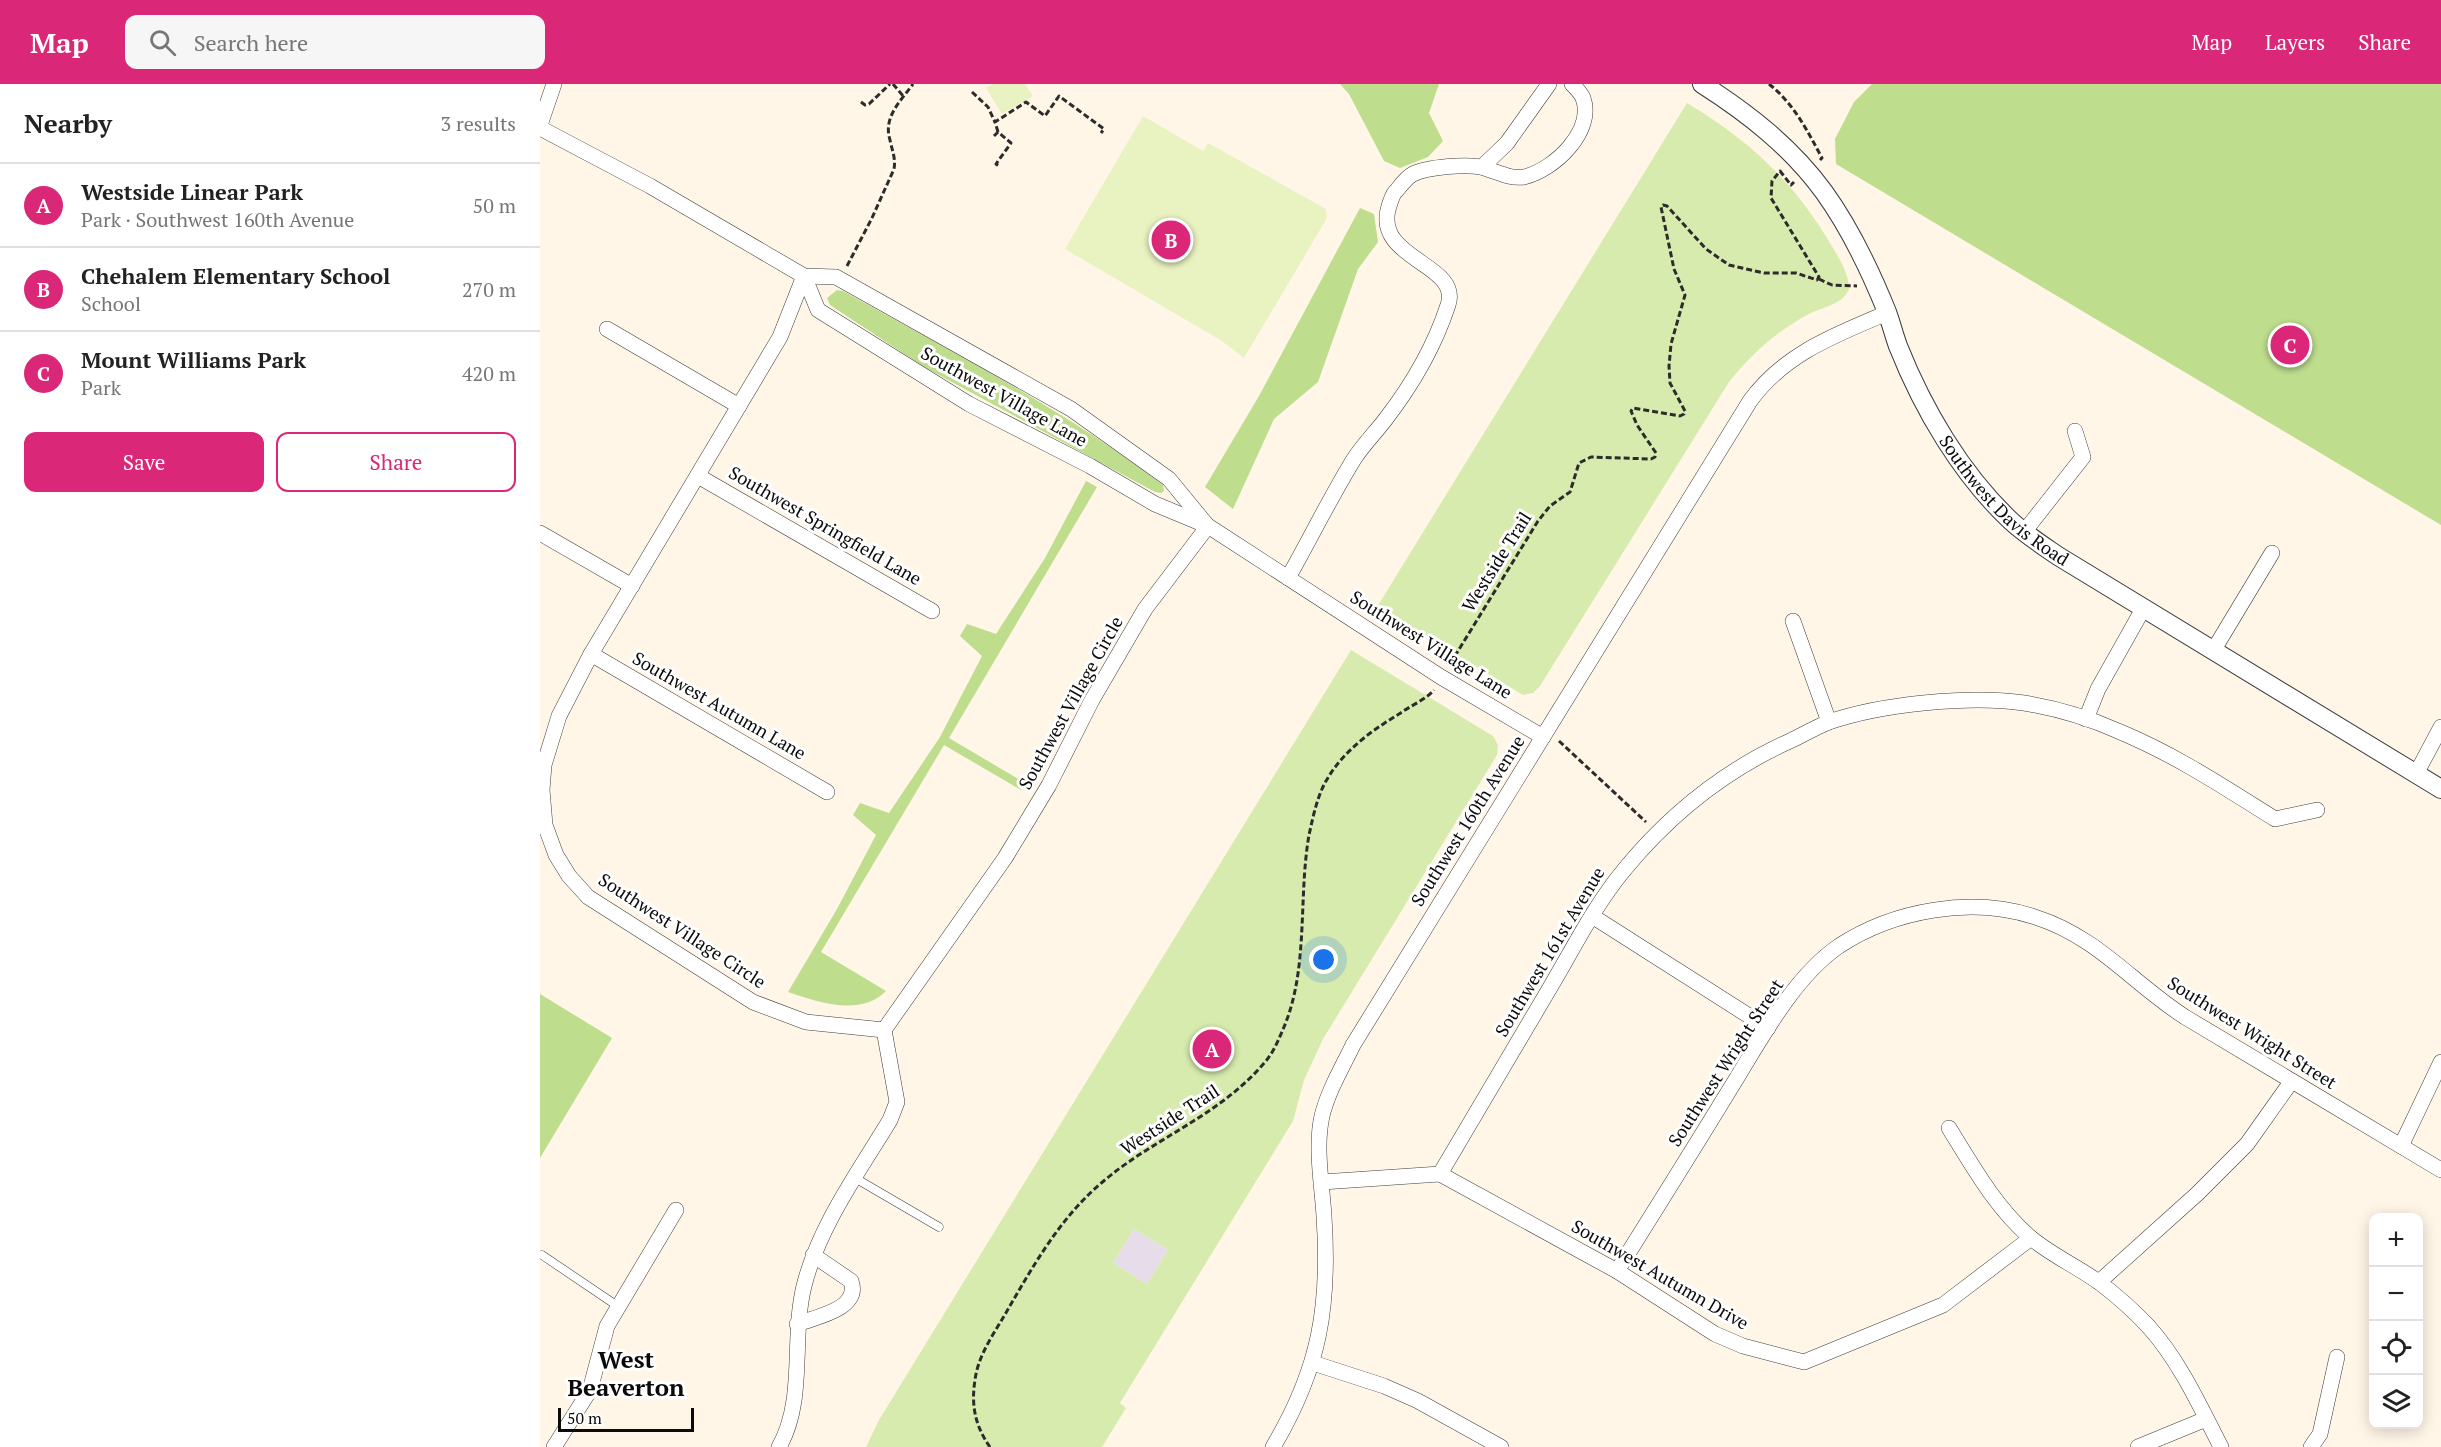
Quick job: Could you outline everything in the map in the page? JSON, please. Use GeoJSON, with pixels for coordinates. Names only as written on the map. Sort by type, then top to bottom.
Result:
{"type":"FeatureCollection","features":[{"type":"Feature","properties":{"kind":"street"},"geometry":{"type":"LineString","coordinates":[[540,127],[554,84]]}},
{"type":"Feature","properties":{"kind":"street"},"geometry":{"type":"LineString","coordinates":[[1482,167],[1507,143],[1549,84]]}},
{"type":"Feature","properties":{"kind":"street"},"geometry":{"type":"LineString","coordinates":[[1288,578],[1355,458],[1420,372],[1441,328],[1450,299],[1443,280],[1407,255],[1393,241],[1386,217],[1394,192],[1413,174],[1445,166],[1482,167],[1504,176],[1522,177],[1542,170],[1570,146],[1583,127],[1586,111],[1583,96],[1572,84]]}},
{"type":"Feature","properties":{"kind":"street","name":"Southwest Davis Road"},"geometry":{"type":"LineString","coordinates":[[1702,84],[1756,121],[1808,171],[1842,220],[1874,283],[1898,346],[1923,400],[1949,444],[1996,506],[2024,532],[2058,556],[2441,789]]}},
{"type":"Feature","properties":{"kind":"street","name":"Southwest Village Lane"},"geometry":{"type":"LineString","coordinates":[[540,127],[650,186],[804,276],[836,277],[1071,409],[1169,479],[1208,526]]}},
{"type":"Feature","properties":{"kind":"street","name":"Southwest Village Lane"},"geometry":{"type":"LineString","coordinates":[[804,276],[818,309],[969,404],[1090,466],[1155,504],[1208,526],[1442,677],[1546,732]]}},
{"type":"Feature","properties":{"kind":"street","name":"Southwest Village Circle"},"geometry":{"type":"LineString","coordinates":[[804,276],[780,337],[591,654],[545,744],[542,790],[549,841],[569,876],[588,897],[753,1002],[806,1022],[884,1030],[1005,858],[1049,785],[1092,700],[1145,609],[1208,526]]}},
{"type":"Feature","properties":{"kind":"street","name":"Southwest 160th Avenue"},"geometry":{"type":"LineString","coordinates":[[1273,1447],[1288,1423],[1313,1363],[1321,1331],[1327,1280],[1320,1129],[1325,1107],[1353,1045],[1758,390],[1770,376],[1806,350],[1887,313]]}},
{"type":"Feature","properties":{"kind":"street"},"geometry":{"type":"LineString","coordinates":[[607,329],[739,406]]}},
{"type":"Feature","properties":{"kind":"street"},"geometry":{"type":"LineString","coordinates":[[2024,532],[2082,457],[2075,430]]}},
{"type":"Feature","properties":{"kind":"street","name":"Southwest Springfield Lane"},"geometry":{"type":"LineString","coordinates":[[698,476],[932,611]]}},
{"type":"Feature","properties":{"kind":"street"},"geometry":{"type":"LineString","coordinates":[[540,533],[632,586]]}},
{"type":"Feature","properties":{"kind":"street"},"geometry":{"type":"LineString","coordinates":[[2213,651],[2272,553]]}},
{"type":"Feature","properties":{"kind":"street"},"geometry":{"type":"LineString","coordinates":[[2086,719],[2097,688],[2143,609]]}},
{"type":"Feature","properties":{"kind":"street"},"geometry":{"type":"LineString","coordinates":[[1793,621],[1829,722]]}},
{"type":"Feature","properties":{"kind":"street","name":"Southwest Autumn Lane"},"geometry":{"type":"LineString","coordinates":[[591,654],[827,792]]}},
{"type":"Feature","properties":{"kind":"street","name":"Southwest 161st Avenue"},"geometry":{"type":"LineString","coordinates":[[1440,1174],[1592,916],[1622,873],[1656,832],[1684,806],[1722,777],[1829,722],[1879,710],[1932,703],[1985,701],[2024,703],[2086,719],[2119,731],[2184,762],[2275,819],[2317,810]]}},
{"type":"Feature","properties":{"kind":"street"},"geometry":{"type":"LineString","coordinates":[[2416,774],[2441,727]]}},
{"type":"Feature","properties":{"kind":"street","name":"Southwest Wright Street"},"geometry":{"type":"LineString","coordinates":[[1617,1271],[1768,1028],[1797,988],[1838,947],[1859,935],[1888,922],[1942,909],[1974,907],[2004,909],[2035,916],[2064,928],[2090,942],[2109,956],[2165,1004],[2291,1082],[2441,1170]]}},
{"type":"Feature","properties":{"kind":"street"},"geometry":{"type":"LineString","coordinates":[[1592,916],[1768,1028]]}},
{"type":"Feature","properties":{"kind":"street"},"geometry":{"type":"LineString","coordinates":[[778,1447],[788,1430],[794,1407],[797,1324],[813,1255],[824,1232],[890,1120],[897,1102],[884,1030]]}},
{"type":"Feature","properties":{"kind":"street"},"geometry":{"type":"LineString","coordinates":[[2401,1146],[2441,1062]]}},
{"type":"Feature","properties":{"kind":"street"},"geometry":{"type":"LineString","coordinates":[[2099,1282],[2197,1194],[2247,1144],[2291,1082]]}},
{"type":"Feature","properties":{"kind":"street"},"geometry":{"type":"LineString","coordinates":[[1949,1128],[1986,1188],[2014,1222],[2050,1252],[2099,1282],[2121,1299],[2149,1328],[2173,1359],[2221,1447]]}},
{"type":"Feature","properties":{"kind":"street"},"geometry":{"type":"LineString","coordinates":[[1322,1182],[1440,1174]]}},
{"type":"Feature","properties":{"kind":"street","name":"Southwest Autumn Drive"},"geometry":{"type":"LineString","coordinates":[[1440,1174],[1617,1271],[1715,1334],[1743,1346],[1804,1362],[1943,1305],[2031,1238]]}},
{"type":"Feature","properties":{"kind":"street"},"geometry":{"type":"LineString","coordinates":[[554,1447],[590,1390],[608,1326],[676,1210]]}},
{"type":"Feature","properties":{"kind":"street"},"geometry":{"type":"LineString","coordinates":[[797,1324],[840,1308],[851,1296],[853,1287],[851,1281],[813,1255]]}},
{"type":"Feature","properties":{"kind":"street"},"geometry":{"type":"LineString","coordinates":[[2311,1447],[2320,1434],[2337,1357]]}},
{"type":"Feature","properties":{"kind":"street"},"geometry":{"type":"LineString","coordinates":[[1313,1363],[1384,1386],[1418,1401],[1501,1447]]}},
{"type":"Feature","properties":{"kind":"street"},"geometry":{"type":"LineString","coordinates":[[2138,1447],[2206,1419]]}},
{"type":"Feature","properties":{"kind":"lane"},"geometry":{"type":"LineString","coordinates":[[855,1178],[939,1227]]}},
{"type":"Feature","properties":{"kind":"lane"},"geometry":{"type":"LineString","coordinates":[[542,1255],[619,1307]]}},
{"type":"Feature","properties":{"kind":"path"},"geometry":{"type":"LineString","coordinates":[[861,102],[865,105],[869,104],[892,84],[904,96]]}},
{"type":"Feature","properties":{"kind":"path"},"geometry":{"type":"LineString","coordinates":[[836,277],[846,267],[867,228],[894,169],[896,162],[887,125],[913,84]]}},
{"type":"Feature","properties":{"kind":"path"},"geometry":{"type":"LineString","coordinates":[[1768,84],[1792,106],[1822,158],[1791,185],[1780,171],[1772,181],[1771,190],[1772,198],[1819,279]]}},
{"type":"Feature","properties":{"kind":"path"},"geometry":{"type":"LineString","coordinates":[[972,92],[988,107],[998,132],[1011,143],[996,164],[1000,167]]}},
{"type":"Feature","properties":{"kind":"path"},"geometry":{"type":"LineString","coordinates":[[995,122],[1026,102],[1045,116],[1059,96],[1104,129],[1101,133]]}},
{"type":"Feature","properties":{"kind":"path"},"geometry":{"type":"LineString","coordinates":[[994,136],[998,132]]}},
{"type":"Feature","properties":{"kind":"path","name":"Westside Trail"},"geometry":{"type":"LineString","coordinates":[[1451,662],[1538,520],[1550,506],[1570,492],[1579,463],[1591,456],[1651,459],[1655,457],[1656,453],[1637,425],[1631,411],[1633,408],[1680,416],[1684,414],[1670,383],[1668,366],[1671,344],[1685,295],[1674,269],[1661,207],[1663,205],[1667,206],[1706,249],[1729,265],[1764,273],[1796,273],[1832,285],[1852,286],[1874,283]]}},
{"type":"Feature","properties":{"kind":"path","name":"Westside Trail"},"geometry":{"type":"LineString","coordinates":[[990,1447],[981,1435],[974,1411],[975,1378],[987,1344],[1026,1278],[1057,1231],[1079,1203],[1101,1183],[1233,1095],[1267,1060],[1275,1048],[1287,1019],[1296,986],[1301,943],[1305,859],[1313,814],[1325,782],[1335,767],[1360,740],[1432,692]]}},
{"type":"Feature","properties":{"kind":"path"},"geometry":{"type":"LineString","coordinates":[[1546,732],[1656,832]]}},
{"type":"Feature","properties":{"kind":"shaded area"},"geometry":{"type":"Polygon","coordinates":[[[1134,1229],[1168,1250],[1147,1284],[1113,1263],[1134,1229]]]}},
{"type":"Feature","properties":{"kind":"green space"},"geometry":{"type":"Polygon","coordinates":[[[993,84],[1025,84],[1033,96],[1002,114],[986,88],[993,84]]]}},
{"type":"Feature","properties":{"kind":"green space"},"geometry":{"type":"Polygon","coordinates":[[[1340,84],[1439,84],[1429,113],[1443,141],[1428,157],[1400,168],[1384,161],[1349,94],[1340,84]]]}},
{"type":"Feature","properties":{"kind":"green space"},"geometry":{"type":"Polygon","coordinates":[[[1872,84],[2441,84],[2441,525],[1836,164],[1835,139],[1854,102],[1872,84]]]}},
{"type":"Feature","properties":{"kind":"green space"},"geometry":{"type":"Polygon","coordinates":[[[1687,103],[1750,147],[1785,181],[1816,221],[1836,253],[1845,271],[1849,289],[1842,299],[1807,315],[1774,336],[1746,362],[1729,382],[1540,686],[1533,693],[1523,695],[1377,607],[1687,103]]]}},
{"type":"Feature","properties":{"kind":"green space"},"geometry":{"type":"Polygon","coordinates":[[[1143,116],[1203,151],[1208,143],[1326,209],[1327,218],[1244,358],[1222,341],[1065,249],[1143,116]]]}},
{"type":"Feature","properties":{"kind":"green space"},"geometry":{"type":"Polygon","coordinates":[[[1360,208],[1374,214],[1378,242],[1358,269],[1318,382],[1274,419],[1233,509],[1205,487],[1259,396],[1360,208]]]}},
{"type":"Feature","properties":{"kind":"green space"},"geometry":{"type":"Polygon","coordinates":[[[837,290],[843,291],[1047,406],[1125,457],[1163,485],[1164,491],[1155,492],[924,367],[830,305],[827,298],[837,290]]]}},
{"type":"Feature","properties":{"kind":"green space"},"geometry":{"type":"Polygon","coordinates":[[[1086,481],[1097,487],[949,738],[1025,783],[1021,790],[944,745],[821,952],[886,991],[876,999],[864,1004],[852,1005],[825,1003],[788,992],[837,909],[876,835],[853,815],[860,803],[889,813],[940,737],[982,656],[960,636],[967,624],[996,634],[1045,558],[1086,481]]]}},
{"type":"Feature","properties":{"kind":"green space"},"geometry":{"type":"Polygon","coordinates":[[[1351,650],[1493,736],[1498,745],[1497,755],[1323,1039],[1304,1080],[1293,1121],[1120,1403],[1126,1408],[1102,1447],[866,1447],[879,1420],[1351,650]],[[1134,1229],[1113,1263],[1147,1284],[1168,1250],[1134,1229]]]}},
{"type":"Feature","properties":{"kind":"green space"},"geometry":{"type":"Polygon","coordinates":[[[540,994],[612,1038],[540,1158],[540,994]]]}},
{"type":"Feature","properties":{"kind":"place","name":"Chehalem Elementary School"},"geometry":{"type":"Point","coordinates":[1171,240]}},
{"type":"Feature","properties":{"kind":"place","name":"Mount Williams Park"},"geometry":{"type":"Point","coordinates":[2290,345]}},
{"type":"Feature","properties":{"kind":"place","name":"Westside Linear Park"},"geometry":{"type":"Point","coordinates":[1212,1049]}},
{"type":"Feature","properties":{"kind":"district","name":"West Beaverton"},"geometry":{"type":"Point","coordinates":[626,1374]}}]}
